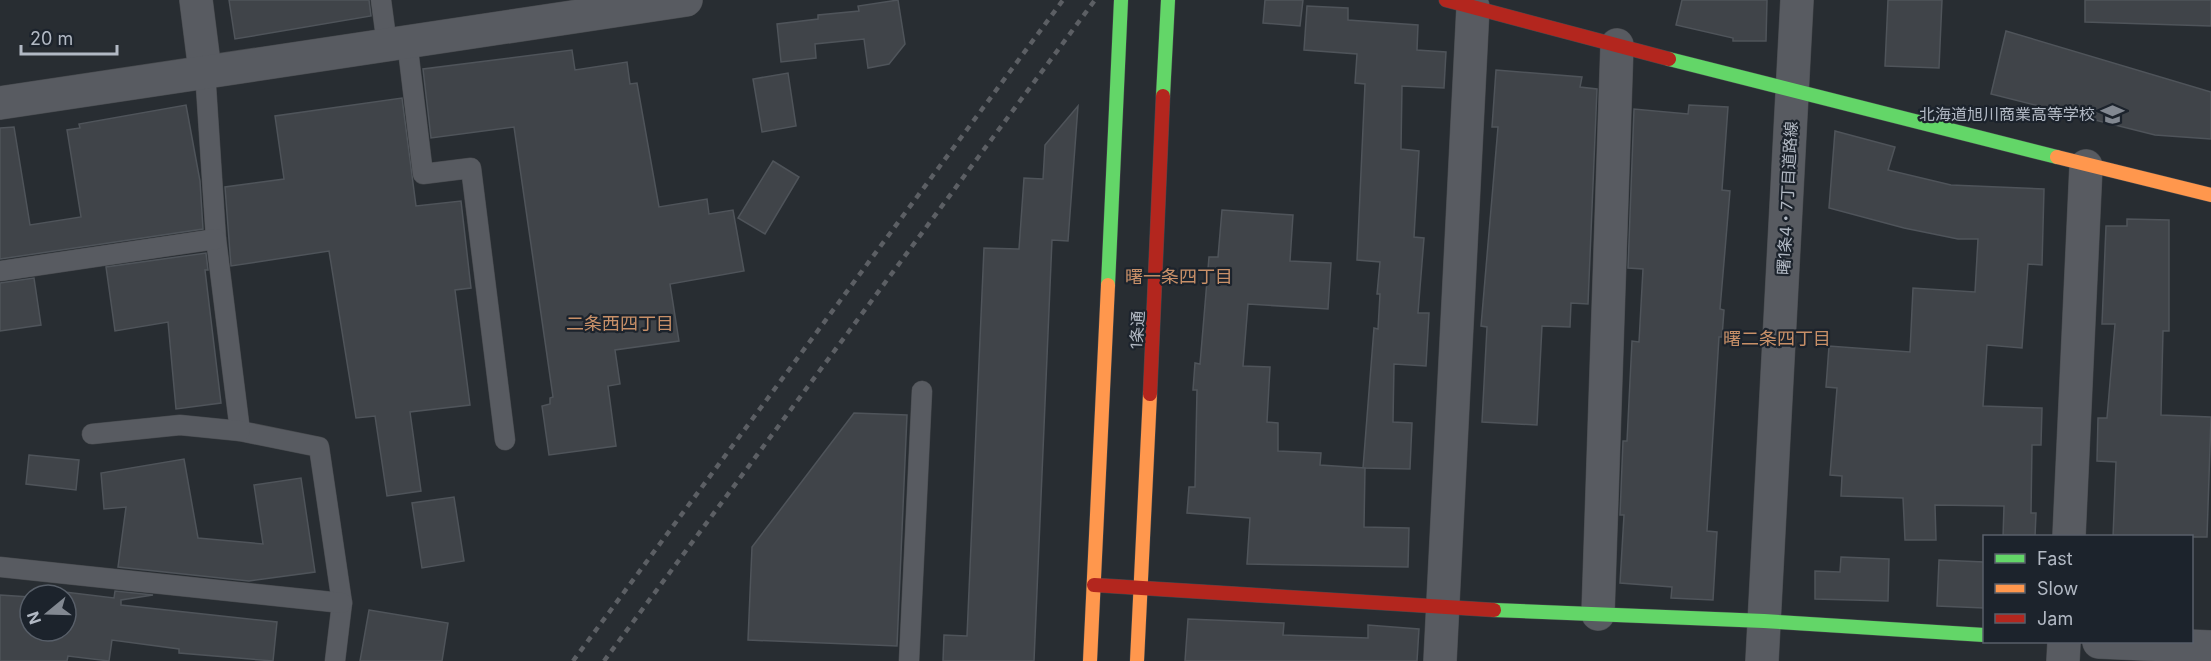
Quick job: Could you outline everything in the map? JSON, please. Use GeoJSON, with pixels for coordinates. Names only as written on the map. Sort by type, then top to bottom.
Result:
{"type":"FeatureCollection","features":[{"type":"Feature","properties":{"kind":"street"},"geometry":{"type":"LineString","coordinates":[[196,0],[205,71]]}},
{"type":"Feature","properties":{"kind":"street"},"geometry":{"type":"LineString","coordinates":[[0,103],[397,43],[580,8],[686,0]]}},
{"type":"Feature","properties":{"kind":"street","name":"1条通"},"geometry":{"type":"LineString","coordinates":[[1090,661],[1121,0]]}},
{"type":"Feature","properties":{"kind":"street","name":"1条通"},"geometry":{"type":"LineString","coordinates":[[1137,661],[1168,0]]}},
{"type":"Feature","properties":{"kind":"street","name":"曙1条4・7丁目道路線"},"geometry":{"type":"LineString","coordinates":[[1762,661],[1797,0]]}},
{"type":"Feature","properties":{"kind":"street"},"geometry":{"type":"LineString","coordinates":[[1440,661],[1459,3],[1792,92],[2211,195]]}},
{"type":"Feature","properties":{"kind":"street"},"geometry":{"type":"LineString","coordinates":[[1598,614],[1617,45]]}},
{"type":"Feature","properties":{"kind":"street"},"geometry":{"type":"LineString","coordinates":[[2069,535],[2086,166]]}},
{"type":"Feature","properties":{"kind":"street"},"geometry":{"type":"LineString","coordinates":[[1094,585],[1141,586],[1443,608],[1764,621],[1983,635]]}},
{"type":"Feature","properties":{"kind":"street"},"geometry":{"type":"LineString","coordinates":[[2063,661],[2064,643]]}},
{"type":"Feature","properties":{"kind":"street"},"geometry":{"type":"LineString","coordinates":[[2121,643],[2211,647]]}},
{"type":"Feature","properties":{"kind":"lane"},"geometry":{"type":"LineString","coordinates":[[381,0],[397,43],[423,174],[471,168],[505,440]]}},
{"type":"Feature","properties":{"kind":"lane"},"geometry":{"type":"LineString","coordinates":[[205,71],[216,239],[240,431]]}},
{"type":"Feature","properties":{"kind":"lane"},"geometry":{"type":"LineString","coordinates":[[0,271],[216,239]]}},
{"type":"Feature","properties":{"kind":"lane"},"geometry":{"type":"LineString","coordinates":[[909,661],[922,391]]}},
{"type":"Feature","properties":{"kind":"lane"},"geometry":{"type":"LineString","coordinates":[[92,434],[180,425],[240,431],[319,447],[342,603],[335,661]]}},
{"type":"Feature","properties":{"kind":"lane"},"geometry":{"type":"LineString","coordinates":[[0,567],[342,603]]}},
{"type":"Feature","properties":{"kind":"building"},"geometry":{"type":"Polygon","coordinates":[[[229,0],[369,0],[371,16],[235,39],[229,0]]]}},
{"type":"Feature","properties":{"kind":"building"},"geometry":{"type":"Polygon","coordinates":[[[898,0],[905,44],[889,64],[868,68],[864,39],[815,44],[816,58],[781,62],[777,24],[818,19],[818,15],[859,11],[858,6],[898,0]]]}},
{"type":"Feature","properties":{"kind":"building"},"geometry":{"type":"Polygon","coordinates":[[[1265,0],[1303,0],[1300,26],[1263,23],[1265,0]]]}},
{"type":"Feature","properties":{"kind":"building"},"geometry":{"type":"Polygon","coordinates":[[[1682,0],[1767,0],[1766,41],[1733,41],[1733,38],[1676,25],[1682,0]]]}},
{"type":"Feature","properties":{"kind":"building"},"geometry":{"type":"Polygon","coordinates":[[[1888,0],[1942,0],[1939,68],[1885,66],[1888,0]]]}},
{"type":"Feature","properties":{"kind":"building"},"geometry":{"type":"Polygon","coordinates":[[[2085,0],[2211,0],[2211,26],[2085,22],[2085,0]]]}},
{"type":"Feature","properties":{"kind":"building"},"geometry":{"type":"Polygon","coordinates":[[[1307,6],[1348,8],[1348,20],[1418,25],[1417,50],[1446,52],[1444,88],[1402,86],[1401,149],[1419,151],[1414,237],[1424,238],[1418,313],[1429,313],[1426,366],[1394,364],[1393,422],[1412,423],[1410,469],[1363,468],[1374,328],[1378,329],[1380,294],[1377,294],[1380,262],[1357,260],[1365,84],[1355,83],[1357,54],[1304,50],[1307,6]]]}},
{"type":"Feature","properties":{"kind":"building"},"geometry":{"type":"Polygon","coordinates":[[[2006,31],[2211,92],[2211,139],[2155,135],[1991,94],[2006,31]]]}},
{"type":"Feature","properties":{"kind":"building"},"geometry":{"type":"Polygon","coordinates":[[[572,50],[575,70],[627,62],[630,84],[637,83],[659,207],[707,199],[709,214],[733,210],[744,271],[670,284],[679,341],[615,350],[620,384],[608,386],[616,446],[549,455],[542,406],[550,404],[550,398],[553,397],[514,127],[431,138],[423,69],[572,50]]]}},
{"type":"Feature","properties":{"kind":"building"},"geometry":{"type":"Polygon","coordinates":[[[1496,70],[1582,77],[1580,87],[1597,89],[1588,304],[1571,303],[1570,327],[1542,326],[1537,425],[1482,422],[1487,327],[1481,326],[1498,127],[1492,127],[1496,70]]]}},
{"type":"Feature","properties":{"kind":"building"},"geometry":{"type":"Polygon","coordinates":[[[788,73],[796,126],[762,132],[753,79],[788,73]]]}},
{"type":"Feature","properties":{"kind":"building"},"geometry":{"type":"Polygon","coordinates":[[[402,98],[416,206],[461,201],[471,288],[455,290],[470,405],[410,412],[421,491],[387,496],[375,416],[356,418],[329,251],[231,266],[225,187],[284,179],[275,116],[402,98]]]}},
{"type":"Feature","properties":{"kind":"building"},"geometry":{"type":"Polygon","coordinates":[[[186,105],[200,181],[203,229],[0,259],[0,128],[14,127],[30,225],[81,217],[67,130],[80,128],[79,124],[186,105]]]}},
{"type":"Feature","properties":{"kind":"building"},"geometry":{"type":"Polygon","coordinates":[[[1689,105],[1728,107],[1722,190],[1730,191],[1720,309],[1724,310],[1722,337],[1719,337],[1707,531],[1717,532],[1713,600],[1671,598],[1672,587],[1620,583],[1624,515],[1620,515],[1623,441],[1627,441],[1632,341],[1639,342],[1643,269],[1628,268],[1634,109],[1688,114],[1689,105]]]}},
{"type":"Feature","properties":{"kind":"building"},"geometry":{"type":"Polygon","coordinates":[[[1078,106],[1068,241],[1052,240],[1034,661],[943,661],[944,635],[967,636],[984,248],[1019,249],[1024,178],[1043,179],[1045,145],[1078,106]]]}},
{"type":"Feature","properties":{"kind":"building"},"geometry":{"type":"Polygon","coordinates":[[[1835,131],[1895,147],[1888,170],[1951,185],[2044,189],[2042,265],[2028,264],[2022,348],[1987,345],[1983,406],[2042,408],[2041,445],[2032,445],[2031,513],[2036,513],[2035,535],[2003,535],[2004,506],[1935,505],[1936,540],[1905,540],[1903,498],[1841,496],[1842,476],[1830,475],[1837,388],[1826,387],[1829,346],[1910,352],[1913,288],[1975,292],[1978,239],[1958,239],[1904,228],[1829,208],[1835,131]]]}},
{"type":"Feature","properties":{"kind":"building"},"geometry":{"type":"Polygon","coordinates":[[[773,161],[799,177],[765,234],[738,218],[773,161]]]}},
{"type":"Feature","properties":{"kind":"building"},"geometry":{"type":"Polygon","coordinates":[[[1222,210],[1293,215],[1290,261],[1331,263],[1328,309],[1248,304],[1243,366],[1270,367],[1267,422],[1278,423],[1278,451],[1321,453],[1320,465],[1365,468],[1364,527],[1409,528],[1408,567],[1247,564],[1250,518],[1187,513],[1189,487],[1195,487],[1197,390],[1193,390],[1195,363],[1200,364],[1209,257],[1218,257],[1222,210]]]}},
{"type":"Feature","properties":{"kind":"building"},"geometry":{"type":"Polygon","coordinates":[[[2127,219],[2169,220],[2169,331],[2163,331],[2161,415],[2211,417],[2207,537],[2113,535],[2116,462],[2097,461],[2098,418],[2107,418],[2115,324],[2102,324],[2106,226],[2127,226],[2127,219]]]}},
{"type":"Feature","properties":{"kind":"building"},"geometry":{"type":"Polygon","coordinates":[[[206,253],[208,270],[205,270],[221,403],[176,409],[168,322],[115,331],[106,267],[206,253]]]}},
{"type":"Feature","properties":{"kind":"building"},"geometry":{"type":"Polygon","coordinates":[[[34,278],[41,325],[0,331],[0,283],[34,278]]]}},
{"type":"Feature","properties":{"kind":"building"},"geometry":{"type":"Polygon","coordinates":[[[854,413],[907,415],[897,646],[748,640],[752,547],[854,413]]]}},
{"type":"Feature","properties":{"kind":"building"},"geometry":{"type":"Polygon","coordinates":[[[29,455],[79,460],[76,490],[26,484],[29,455]]]}},
{"type":"Feature","properties":{"kind":"building"},"geometry":{"type":"Polygon","coordinates":[[[184,459],[198,538],[263,544],[254,485],[301,478],[315,572],[249,581],[118,567],[126,507],[104,509],[101,473],[184,459]]]}},
{"type":"Feature","properties":{"kind":"building"},"geometry":{"type":"Polygon","coordinates":[[[454,497],[464,561],[422,568],[412,503],[454,497]]]}},
{"type":"Feature","properties":{"kind":"building"},"geometry":{"type":"Polygon","coordinates":[[[1841,557],[1889,559],[1888,601],[1815,599],[1815,571],[1840,572],[1841,557]]]}},
{"type":"Feature","properties":{"kind":"building"},"geometry":{"type":"Polygon","coordinates":[[[1939,560],[1983,562],[1983,608],[1937,606],[1939,560]]]}},
{"type":"Feature","properties":{"kind":"building"},"geometry":{"type":"Polygon","coordinates":[[[115,591],[153,595],[121,600],[121,605],[277,622],[273,661],[179,653],[179,649],[112,640],[109,661],[68,656],[67,661],[0,661],[0,595],[18,596],[18,643],[78,643],[78,594],[114,598],[115,591]]]}},
{"type":"Feature","properties":{"kind":"building"},"geometry":{"type":"Polygon","coordinates":[[[369,610],[448,623],[442,661],[360,661],[369,610]]]}},
{"type":"Feature","properties":{"kind":"building"},"geometry":{"type":"Polygon","coordinates":[[[1188,619],[1284,623],[1283,635],[1368,638],[1368,625],[1419,629],[1417,661],[1185,661],[1188,619]]]}},
{"type":"Feature","properties":{"kind":"railway"},"geometry":{"type":"LineString","coordinates":[[573,661],[1063,0]]}},
{"type":"Feature","properties":{"kind":"railway"},"geometry":{"type":"LineString","coordinates":[[604,661],[1095,0]]}},
{"type":"Feature","properties":{"kind":"traffic: fast"},"geometry":{"type":"LineString","coordinates":[[1108,285],[1121,0]]}},
{"type":"Feature","properties":{"kind":"traffic: fast"},"geometry":{"type":"LineString","coordinates":[[1163,96],[1168,0]]}},
{"type":"Feature","properties":{"kind":"traffic: fast"},"geometry":{"type":"LineString","coordinates":[[1669,59],[2057,157]]}},
{"type":"Feature","properties":{"kind":"traffic: fast"},"geometry":{"type":"LineString","coordinates":[[1494,610],[1764,621],[1983,635]]}},
{"type":"Feature","properties":{"kind":"traffic: slow"},"geometry":{"type":"LineString","coordinates":[[2057,157],[2211,195]]}},
{"type":"Feature","properties":{"kind":"traffic: slow"},"geometry":{"type":"LineString","coordinates":[[1090,661],[1108,285]]}},
{"type":"Feature","properties":{"kind":"traffic: slow"},"geometry":{"type":"LineString","coordinates":[[1137,661],[1150,394]]}},
{"type":"Feature","properties":{"kind":"traffic: jam"},"geometry":{"type":"LineString","coordinates":[[1446,0],[1669,59]]}},
{"type":"Feature","properties":{"kind":"traffic: jam"},"geometry":{"type":"LineString","coordinates":[[1150,394],[1163,96]]}},
{"type":"Feature","properties":{"kind":"traffic: jam"},"geometry":{"type":"LineString","coordinates":[[1094,585],[1494,610]]}},
{"type":"Feature","properties":{"kind":"place","name":"北海道旭川商業高等学校"},"geometry":{"type":"Point","coordinates":[2113,114]}},
{"type":"Feature","properties":{"kind":"district","name":"曙一条四丁目"},"geometry":{"type":"Point","coordinates":[1179,277]}},
{"type":"Feature","properties":{"kind":"district","name":"二条西四丁目"},"geometry":{"type":"Point","coordinates":[620,324]}},
{"type":"Feature","properties":{"kind":"district","name":"曙二条四丁目"},"geometry":{"type":"Point","coordinates":[1777,339]}}]}
